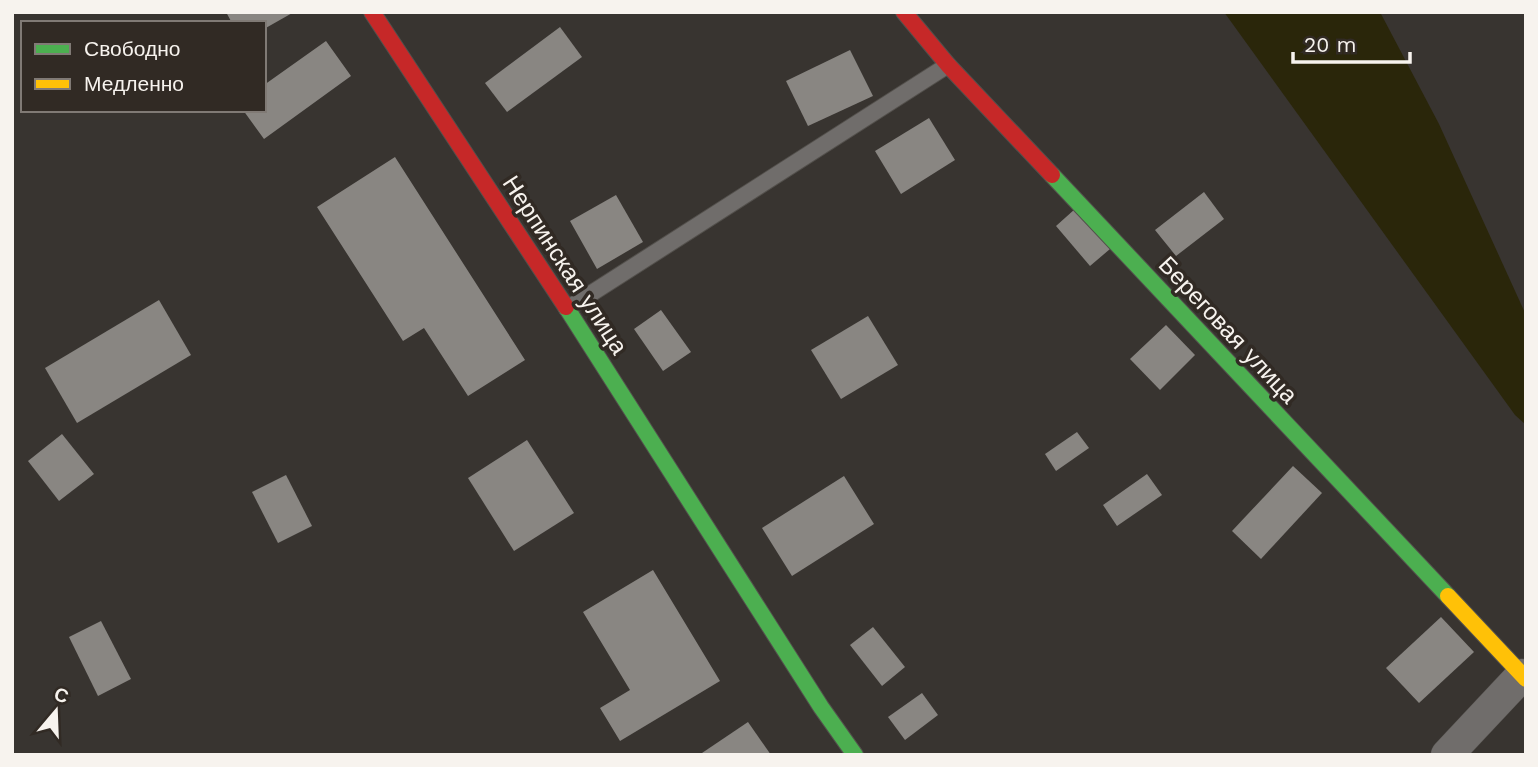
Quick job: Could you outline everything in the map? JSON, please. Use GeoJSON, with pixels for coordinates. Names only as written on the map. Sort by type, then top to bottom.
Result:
{"type":"FeatureCollection","features":[{"type":"Feature","properties":{"kind":"street","name":"Нерпинская улица"},"geometry":{"type":"LineString","coordinates":[[372,12],[567,309],[821,707],[855,755]]}},
{"type":"Feature","properties":{"kind":"street","name":"Береговая улица"},"geometry":{"type":"LineString","coordinates":[[904,12],[948,65],[1524,677]]}},
{"type":"Feature","properties":{"kind":"street"},"geometry":{"type":"LineString","coordinates":[[1447,755],[1524,677]]}},
{"type":"Feature","properties":{"kind":"lane"},"geometry":{"type":"LineString","coordinates":[[567,309],[948,65]]}},
{"type":"Feature","properties":{"kind":"shaded area"},"geometry":{"type":"Polygon","coordinates":[[[1224,12],[1380,12],[1439,124],[1526,315],[1526,425],[1515,415],[1224,12]]]}},
{"type":"Feature","properties":{"kind":"building"},"geometry":{"type":"Polygon","coordinates":[[[226,12],[294,12],[266,28],[266,21],[231,21],[226,12]]]}},
{"type":"Feature","properties":{"kind":"building"},"geometry":{"type":"Polygon","coordinates":[[[560,27],[582,57],[507,112],[485,83],[560,27]]]}},
{"type":"Feature","properties":{"kind":"building"},"geometry":{"type":"Polygon","coordinates":[[[326,41],[351,76],[264,139],[244,112],[266,112],[266,84],[326,41]]]}},
{"type":"Feature","properties":{"kind":"building"},"geometry":{"type":"Polygon","coordinates":[[[850,50],[873,96],[808,126],[786,81],[850,50]]]}},
{"type":"Feature","properties":{"kind":"building"},"geometry":{"type":"Polygon","coordinates":[[[929,118],[955,160],[901,194],[875,151],[929,118]]]}},
{"type":"Feature","properties":{"kind":"building"},"geometry":{"type":"Polygon","coordinates":[[[395,157],[525,360],[468,396],[424,328],[403,341],[317,207],[395,157]]]}},
{"type":"Feature","properties":{"kind":"building"},"geometry":{"type":"Polygon","coordinates":[[[1204,192],[1224,219],[1176,256],[1155,230],[1204,192]]]}},
{"type":"Feature","properties":{"kind":"building"},"geometry":{"type":"Polygon","coordinates":[[[616,195],[643,242],[597,269],[570,221],[616,195]]]}},
{"type":"Feature","properties":{"kind":"building"},"geometry":{"type":"Polygon","coordinates":[[[1075,209],[1110,249],[1090,266],[1056,226],[1075,209]]]}},
{"type":"Feature","properties":{"kind":"building"},"geometry":{"type":"Polygon","coordinates":[[[159,300],[191,355],[77,423],[45,368],[159,300]]]}},
{"type":"Feature","properties":{"kind":"building"},"geometry":{"type":"Polygon","coordinates":[[[661,310],[691,352],[663,371],[634,329],[661,310]]]}},
{"type":"Feature","properties":{"kind":"building"},"geometry":{"type":"Polygon","coordinates":[[[868,316],[898,365],[841,399],[811,350],[868,316]]]}},
{"type":"Feature","properties":{"kind":"building"},"geometry":{"type":"Polygon","coordinates":[[[1166,325],[1195,355],[1160,390],[1130,359],[1166,325]]]}},
{"type":"Feature","properties":{"kind":"building"},"geometry":{"type":"Polygon","coordinates":[[[1077,432],[1089,448],[1056,471],[1045,454],[1077,432]]]}},
{"type":"Feature","properties":{"kind":"building"},"geometry":{"type":"Polygon","coordinates":[[[62,434],[94,474],[59,501],[28,461],[62,434]]]}},
{"type":"Feature","properties":{"kind":"building"},"geometry":{"type":"Polygon","coordinates":[[[527,440],[574,513],[514,551],[468,478],[527,440]]]}},
{"type":"Feature","properties":{"kind":"building"},"geometry":{"type":"Polygon","coordinates":[[[1293,466],[1322,493],[1261,559],[1232,531],[1293,466]]]}},
{"type":"Feature","properties":{"kind":"building"},"geometry":{"type":"Polygon","coordinates":[[[1147,474],[1162,495],[1117,526],[1103,505],[1147,474]]]}},
{"type":"Feature","properties":{"kind":"building"},"geometry":{"type":"Polygon","coordinates":[[[286,475],[312,526],[278,543],[252,492],[286,475]]]}},
{"type":"Feature","properties":{"kind":"building"},"geometry":{"type":"Polygon","coordinates":[[[844,476],[874,524],[792,576],[762,528],[844,476]]]}},
{"type":"Feature","properties":{"kind":"building"},"geometry":{"type":"Polygon","coordinates":[[[653,570],[720,681],[620,741],[600,708],[630,690],[583,612],[653,570]]]}},
{"type":"Feature","properties":{"kind":"building"},"geometry":{"type":"Polygon","coordinates":[[[1441,617],[1474,652],[1419,703],[1386,668],[1441,617]]]}},
{"type":"Feature","properties":{"kind":"building"},"geometry":{"type":"Polygon","coordinates":[[[101,621],[131,679],[98,696],[69,637],[101,621]]]}},
{"type":"Feature","properties":{"kind":"building"},"geometry":{"type":"Polygon","coordinates":[[[873,627],[905,667],[882,686],[850,645],[873,627]]]}},
{"type":"Feature","properties":{"kind":"building"},"geometry":{"type":"Polygon","coordinates":[[[922,693],[938,715],[905,740],[888,717],[922,693]]]}},
{"type":"Feature","properties":{"kind":"building"},"geometry":{"type":"Polygon","coordinates":[[[748,722],[771,755],[699,755],[748,722]]]}},
{"type":"Feature","properties":{"kind":"traffic: fast"},"geometry":{"type":"LineString","coordinates":[[1052,175],[1448,596]]}},
{"type":"Feature","properties":{"kind":"traffic: fast"},"geometry":{"type":"LineString","coordinates":[[566,307],[821,707],[855,755]]}},
{"type":"Feature","properties":{"kind":"traffic: slow"},"geometry":{"type":"LineString","coordinates":[[1448,596],[1526,679]]}},
{"type":"Feature","properties":{"kind":"traffic: jam"},"geometry":{"type":"LineString","coordinates":[[372,12],[566,307]]}},
{"type":"Feature","properties":{"kind":"traffic: jam"},"geometry":{"type":"LineString","coordinates":[[904,12],[948,65],[1052,175]]}}]}
